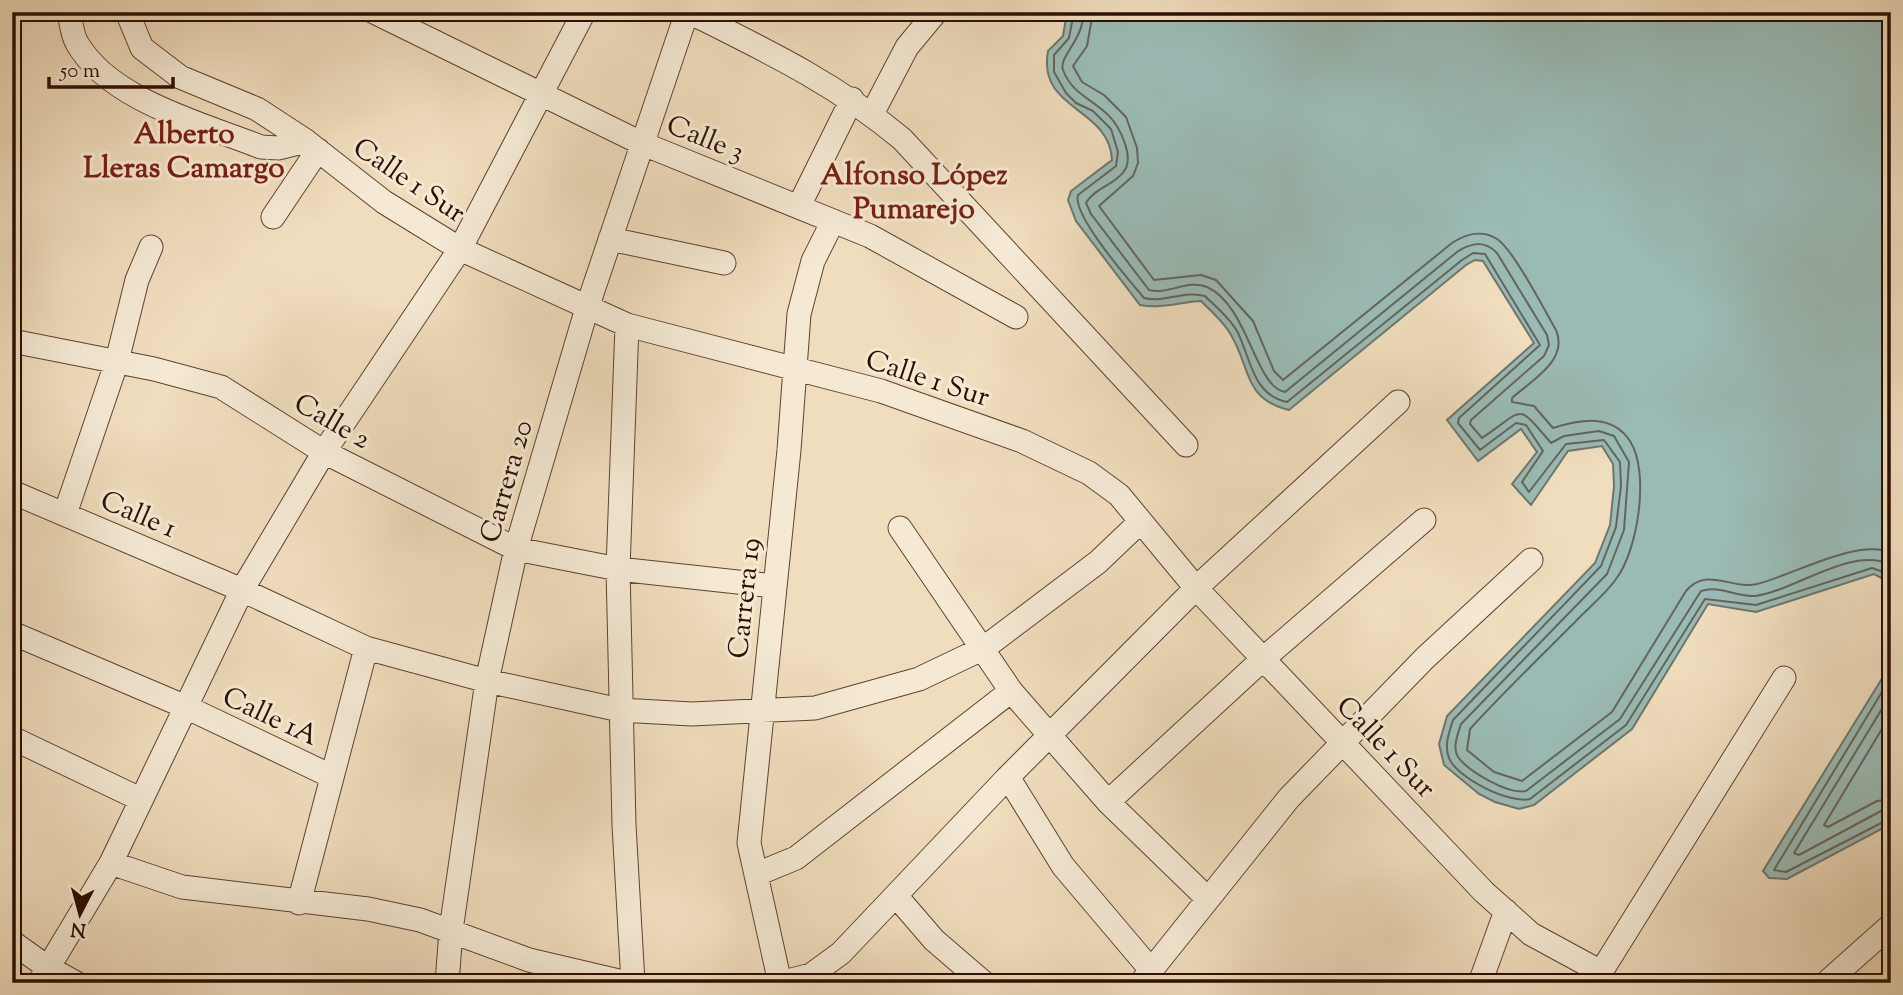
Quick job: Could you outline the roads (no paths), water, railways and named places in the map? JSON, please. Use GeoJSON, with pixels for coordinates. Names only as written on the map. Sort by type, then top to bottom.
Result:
{"type":"FeatureCollection","features":[{"type":"Feature","properties":{"kind":"street"},"geometry":{"type":"LineString","coordinates":[[69,12],[76,42],[97,70],[143,100],[261,147],[312,146]]}},
{"type":"Feature","properties":{"kind":"street","name":"Calle 1 Sur"},"geometry":{"type":"LineString","coordinates":[[127,12],[142,48],[180,77],[257,109],[312,146],[384,202],[460,249],[627,325],[881,391],[1022,441],[1089,473],[1119,495],[1196,588],[1506,911],[1531,934],[1599,977]]}},
{"type":"Feature","properties":{"kind":"street","name":"Calle 3"},"geometry":{"type":"LineString","coordinates":[[374,12],[641,143],[870,236],[1016,317]]}},
{"type":"Feature","properties":{"kind":"street"},"geometry":{"type":"LineString","coordinates":[[43,975],[111,863],[242,590],[324,452],[460,249],[543,95],[584,12]]}},
{"type":"Feature","properties":{"kind":"street"},"geometry":{"type":"LineString","coordinates":[[688,12],[794,64],[852,99],[902,139],[1186,446]]}},
{"type":"Feature","properties":{"kind":"street","name":"Carrera 20"},"geometry":{"type":"LineString","coordinates":[[447,983],[451,930],[487,681],[516,549],[587,308],[641,143],[688,12]]}},
{"type":"Feature","properties":{"kind":"street"},"geometry":{"type":"LineString","coordinates":[[872,114],[907,47],[936,12]]}},
{"type":"Feature","properties":{"kind":"street"},"geometry":{"type":"LineString","coordinates":[[799,206],[852,99]]}},
{"type":"Feature","properties":{"kind":"street"},"geometry":{"type":"LineString","coordinates":[[272,217],[312,146]]}},
{"type":"Feature","properties":{"kind":"street","name":"Carrera 19"},"geometry":{"type":"LineString","coordinates":[[780,983],[749,843],[797,369],[799,314],[813,261],[833,221]]}},
{"type":"Feature","properties":{"kind":"street"},"geometry":{"type":"LineString","coordinates":[[610,239],[724,264]]}},
{"type":"Feature","properties":{"kind":"street"},"geometry":{"type":"LineString","coordinates":[[65,514],[117,361],[137,280],[151,247]]}},
{"type":"Feature","properties":{"kind":"street"},"geometry":{"type":"LineString","coordinates":[[627,325],[618,569],[620,710],[633,983]]}},
{"type":"Feature","properties":{"kind":"street","name":"Calle 2"},"geometry":{"type":"LineString","coordinates":[[12,341],[117,361],[221,387],[324,452],[516,549],[618,569],[774,586]]}},
{"type":"Feature","properties":{"kind":"street"},"geometry":{"type":"LineString","coordinates":[[780,983],[811,975],[841,953],[1008,777],[1196,588],[1398,402]]}},
{"type":"Feature","properties":{"kind":"street","name":"Calle 1"},"geometry":{"type":"LineString","coordinates":[[12,492],[242,590],[366,648],[487,681],[620,710],[692,714],[762,713],[815,708],[867,696],[919,679],[984,648],[1098,562],[1140,522]]}},
{"type":"Feature","properties":{"kind":"street"},"geometry":{"type":"LineString","coordinates":[[1108,802],[1263,659],[1424,520]]}},
{"type":"Feature","properties":{"kind":"street"},"geometry":{"type":"LineString","coordinates":[[900,528],[1012,691],[1108,802],[1208,899]]}},
{"type":"Feature","properties":{"kind":"street"},"geometry":{"type":"LineString","coordinates":[[1008,777],[1063,866],[1146,976],[1289,798],[1425,658],[1531,560]]}},
{"type":"Feature","properties":{"kind":"street","name":"Calle 1A"},"geometry":{"type":"LineString","coordinates":[[12,634],[186,707],[331,776]]}},
{"type":"Feature","properties":{"kind":"street"},"geometry":{"type":"LineString","coordinates":[[299,903],[366,648]]}},
{"type":"Feature","properties":{"kind":"street"},"geometry":{"type":"LineString","coordinates":[[1599,977],[1784,678]]}},
{"type":"Feature","properties":{"kind":"street"},"geometry":{"type":"LineString","coordinates":[[757,874],[796,858],[1012,691]]}},
{"type":"Feature","properties":{"kind":"street"},"geometry":{"type":"LineString","coordinates":[[12,738],[140,799]]}},
{"type":"Feature","properties":{"kind":"street"},"geometry":{"type":"LineString","coordinates":[[111,863],[182,887],[299,903],[368,909],[451,930],[583,979],[627,983]]}},
{"type":"Feature","properties":{"kind":"street"},"geometry":{"type":"LineString","coordinates":[[897,897],[934,940],[984,983]]}},
{"type":"Feature","properties":{"kind":"street"},"geometry":{"type":"LineString","coordinates":[[1480,983],[1506,911]]}},
{"type":"Feature","properties":{"kind":"street"},"geometry":{"type":"LineString","coordinates":[[1826,983],[1891,925]]}},
{"type":"Feature","properties":{"kind":"street"},"geometry":{"type":"LineString","coordinates":[[12,942],[43,975],[76,983]]}},
{"type":"Feature","properties":{"kind":"water"},"geometry":{"type":"Polygon","coordinates":[[[1067,12],[1891,12],[1891,583],[1874,574],[1756,612],[1708,604],[1632,729],[1534,805],[1519,809],[1479,794],[1444,765],[1439,744],[1447,716],[1595,563],[1610,525],[1613,464],[1602,446],[1568,451],[1531,505],[1512,484],[1537,452],[1521,429],[1478,461],[1447,420],[1534,343],[1483,261],[1475,260],[1466,265],[1289,410],[1274,405],[1256,390],[1228,330],[1201,301],[1163,306],[1140,305],[1076,221],[1068,200],[1071,191],[1112,160],[1108,143],[1100,129],[1063,98],[1053,86],[1048,71],[1048,51],[1063,36],[1067,12]]]}},
{"type":"Feature","properties":{"kind":"water"},"geometry":{"type":"Polygon","coordinates":[[[1891,664],[1891,824],[1787,879],[1769,878],[1763,871],[1891,664]]]}},
{"type":"Feature","properties":{"kind":"district","name":"Alberto Lleras Camargo"},"geometry":{"type":"Point","coordinates":[184,150]}},
{"type":"Feature","properties":{"kind":"district","name":"Alfonso López Pumarejo"},"geometry":{"type":"Point","coordinates":[914,191]}}]}
